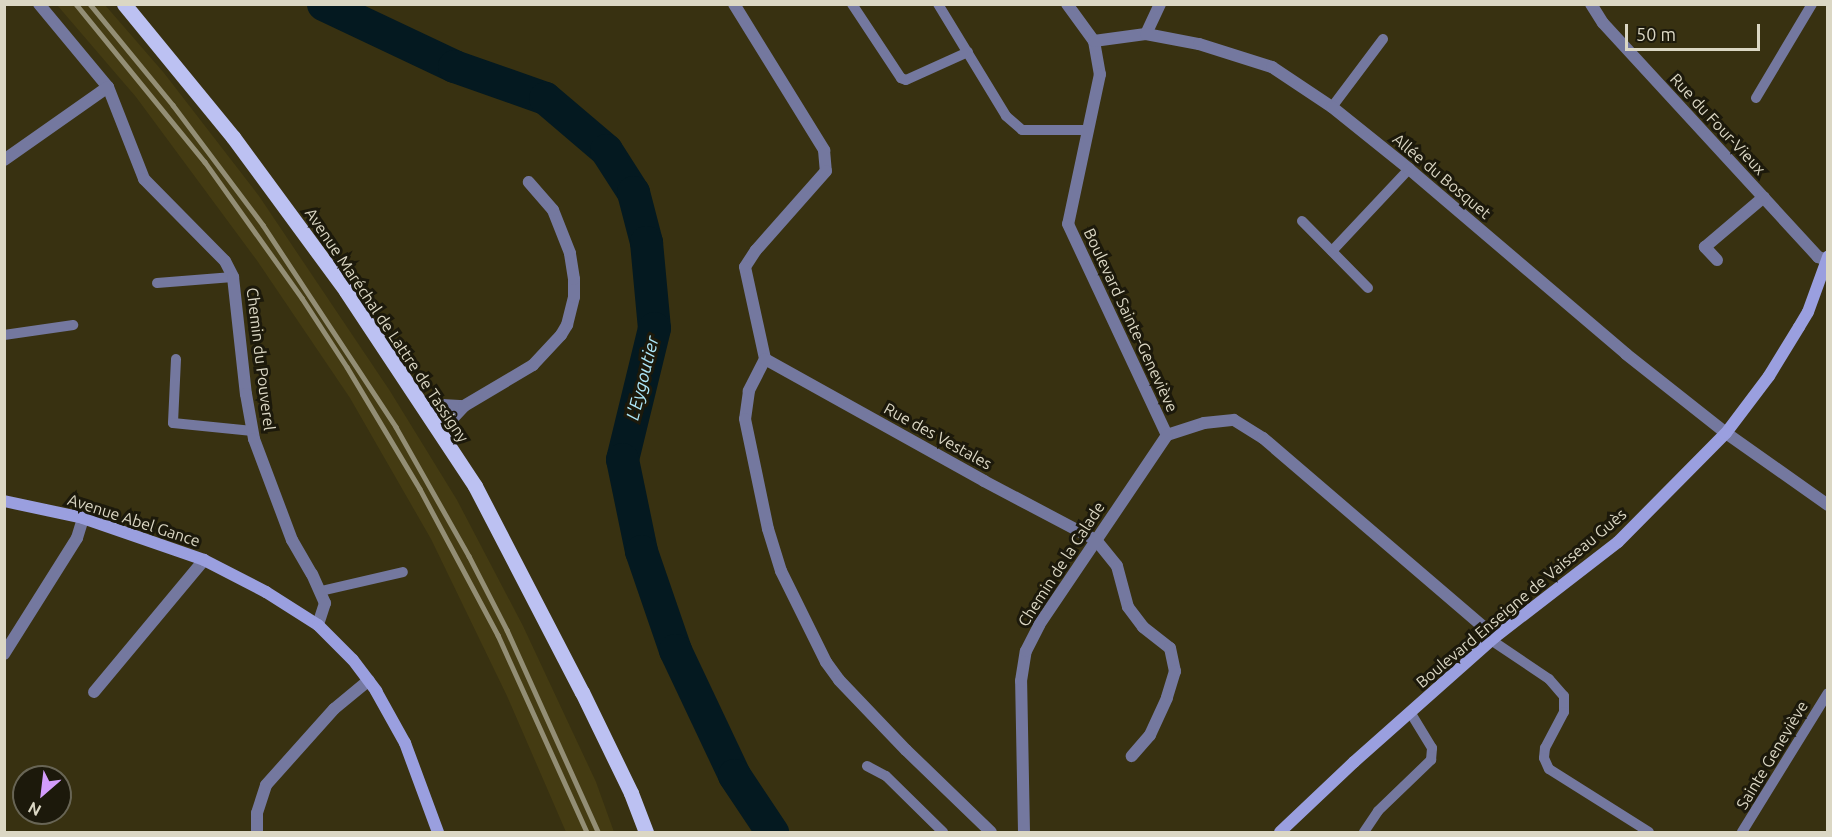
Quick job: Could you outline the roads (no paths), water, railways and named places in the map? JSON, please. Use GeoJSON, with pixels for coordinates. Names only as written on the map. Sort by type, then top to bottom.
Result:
{"type":"FeatureCollection","features":[{"type":"Feature","properties":{"kind":"main road","name":"Avenue Maréchal de Lattre de Tassigny"},"geometry":{"type":"LineString","coordinates":[[124,4],[243,151],[346,291],[475,486],[582,692],[631,793],[646,832]]}},
{"type":"Feature","properties":{"kind":"main road","name":"Boulevard Enseigne de Vaisseau Guès"},"geometry":{"type":"LineString","coordinates":[[1280,832],[1493,639],[1618,542],[1726,432],[1769,376],[1808,312],[1827,259]]}},
{"type":"Feature","properties":{"kind":"main road","name":"Avenue Abel Gance"},"geometry":{"type":"LineString","coordinates":[[4,501],[83,518],[204,560],[266,592],[318,625],[336,640],[369,680],[405,743],[438,832]]}},
{"type":"Feature","properties":{"kind":"street","name":"Chemin du Pouverel"},"geometry":{"type":"LineString","coordinates":[[39,4],[108,87],[144,179],[225,261],[233,278],[246,394],[253,431],[278,508],[292,540],[321,591]]}},
{"type":"Feature","properties":{"kind":"street"},"geometry":{"type":"LineString","coordinates":[[734,4],[824,150],[826,171],[756,250],[745,267],[765,358],[749,391],[745,419],[768,529],[780,571],[826,662],[839,680],[906,750],[991,832]]}},
{"type":"Feature","properties":{"kind":"street","name":"Boulevard Sainte-Geneviève"},"geometry":{"type":"LineString","coordinates":[[1066,4],[1094,41],[1100,74],[1068,224],[1167,435],[1204,423],[1234,420],[1263,438],[1493,639]]}},
{"type":"Feature","properties":{"kind":"street"},"geometry":{"type":"LineString","coordinates":[[1146,34],[1160,4]]}},
{"type":"Feature","properties":{"kind":"street","name":"Rue du Four-Vieux"},"geometry":{"type":"LineString","coordinates":[[1591,4],[1603,23],[1818,257],[1827,259]]}},
{"type":"Feature","properties":{"kind":"street","name":"Allée du Bosquet"},"geometry":{"type":"LineString","coordinates":[[1094,41],[1146,34],[1199,44],[1272,67],[1332,107],[1409,169],[1626,354],[1726,432],[1827,505]]}},
{"type":"Feature","properties":{"kind":"street"},"geometry":{"type":"LineString","coordinates":[[4,160],[108,87]]}},
{"type":"Feature","properties":{"kind":"street"},"geometry":{"type":"LineString","coordinates":[[440,432],[464,406],[533,365],[561,335],[567,325],[574,288],[570,253],[553,210],[529,182]]}},
{"type":"Feature","properties":{"kind":"street"},"geometry":{"type":"LineString","coordinates":[[1717,260],[1705,247],[1764,197]]}},
{"type":"Feature","properties":{"kind":"street","name":"Rue des Vestales"},"geometry":{"type":"LineString","coordinates":[[765,358],[984,481],[1096,540]]}},
{"type":"Feature","properties":{"kind":"street"},"geometry":{"type":"LineString","coordinates":[[427,412],[442,405],[464,406]]}},
{"type":"Feature","properties":{"kind":"street","name":"Chemin de la Calade"},"geometry":{"type":"LineString","coordinates":[[1024,832],[1021,681],[1026,651],[1039,625],[1167,435]]}},
{"type":"Feature","properties":{"kind":"street"},"geometry":{"type":"LineString","coordinates":[[4,654],[77,538],[83,518]]}},
{"type":"Feature","properties":{"kind":"street"},"geometry":{"type":"LineString","coordinates":[[1096,540],[1117,566],[1128,607],[1143,627],[1170,648],[1174,670],[1167,698],[1150,735],[1132,756]]}},
{"type":"Feature","properties":{"kind":"street"},"geometry":{"type":"LineString","coordinates":[[94,692],[204,560]]}},
{"type":"Feature","properties":{"kind":"street"},"geometry":{"type":"LineString","coordinates":[[318,625],[325,603],[321,591]]}},
{"type":"Feature","properties":{"kind":"street"},"geometry":{"type":"LineString","coordinates":[[257,832],[257,813],[266,785],[334,709],[369,680]]}},
{"type":"Feature","properties":{"kind":"lane"},"geometry":{"type":"LineString","coordinates":[[852,4],[901,78],[906,80],[968,52]]}},
{"type":"Feature","properties":{"kind":"lane"},"geometry":{"type":"LineString","coordinates":[[938,4],[1006,116],[1022,130],[1088,130]]}},
{"type":"Feature","properties":{"kind":"lane"},"geometry":{"type":"LineString","coordinates":[[1756,98],[1812,4]]}},
{"type":"Feature","properties":{"kind":"lane"},"geometry":{"type":"LineString","coordinates":[[1332,107],[1383,39]]}},
{"type":"Feature","properties":{"kind":"lane"},"geometry":{"type":"LineString","coordinates":[[1332,251],[1409,169]]}},
{"type":"Feature","properties":{"kind":"lane"},"geometry":{"type":"LineString","coordinates":[[1302,221],[1368,288]]}},
{"type":"Feature","properties":{"kind":"lane"},"geometry":{"type":"LineString","coordinates":[[157,283],[233,278]]}},
{"type":"Feature","properties":{"kind":"lane"},"geometry":{"type":"LineString","coordinates":[[4,335],[73,325]]}},
{"type":"Feature","properties":{"kind":"lane"},"geometry":{"type":"LineString","coordinates":[[176,359],[173,423],[253,431]]}},
{"type":"Feature","properties":{"kind":"lane"},"geometry":{"type":"LineString","coordinates":[[321,591],[403,572]]}},
{"type":"Feature","properties":{"kind":"lane"},"geometry":{"type":"LineString","coordinates":[[1493,639],[1549,679],[1564,696],[1564,712],[1545,748],[1544,758],[1549,769],[1649,832]]}},
{"type":"Feature","properties":{"kind":"lane","name":"Sainte Geneviève"},"geometry":{"type":"LineString","coordinates":[[1742,832],[1827,693]]}},
{"type":"Feature","properties":{"kind":"lane"},"geometry":{"type":"LineString","coordinates":[[1364,832],[1378,811],[1431,760],[1432,748],[1410,712]]}},
{"type":"Feature","properties":{"kind":"lane"},"geometry":{"type":"LineString","coordinates":[[867,766],[886,776],[943,832]]}},
{"type":"Feature","properties":{"kind":"waterway","name":"L'Eygoutier"},"geometry":{"type":"LineString","coordinates":[[323,4],[454,66],[545,98],[606,150],[633,192],[646,242],[654,328],[622,459],[641,551],[675,650],[734,775],[772,832]]}},
{"type":"Feature","properties":{"kind":"railway"},"geometry":{"type":"LineString","coordinates":[[76,4],[205,162],[302,298],[347,367],[420,489],[498,635],[587,832]]}},
{"type":"Feature","properties":{"kind":"railway"},"geometry":{"type":"LineString","coordinates":[[90,4],[173,105],[263,225],[396,427],[469,556],[507,630],[598,832]]}}]}
